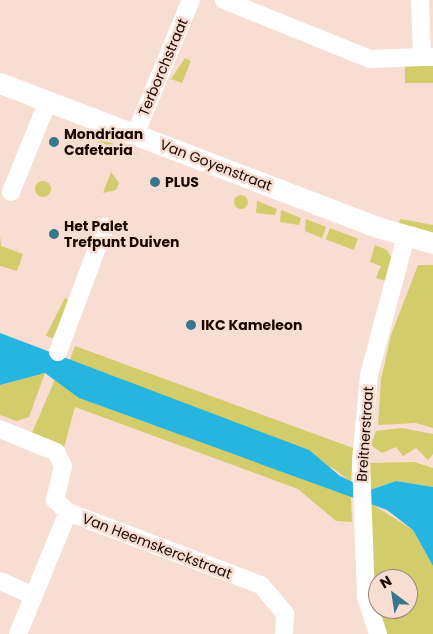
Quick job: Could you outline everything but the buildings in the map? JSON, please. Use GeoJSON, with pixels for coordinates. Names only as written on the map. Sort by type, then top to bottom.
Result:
{"type":"FeatureCollection","features":[{"type":"Feature","properties":{"kind":"street","name":"Terborchstraat"},"geometry":{"type":"LineString","coordinates":[[135,134],[191,0]]}},
{"type":"Feature","properties":{"kind":"street"},"geometry":{"type":"LineString","coordinates":[[224,0],[370,59],[427,57],[420,0]]}},
{"type":"Feature","properties":{"kind":"street","name":"Van Goyenstraat"},"geometry":{"type":"LineString","coordinates":[[0,83],[406,236],[433,243]]}},
{"type":"Feature","properties":{"kind":"street"},"geometry":{"type":"LineString","coordinates":[[11,192],[48,101]]}},
{"type":"Feature","properties":{"kind":"street"},"geometry":{"type":"LineString","coordinates":[[58,352],[105,227]]}},
{"type":"Feature","properties":{"kind":"street","name":"Breitnerstraat"},"geometry":{"type":"LineString","coordinates":[[378,634],[366,597],[360,512],[360,472],[369,375],[406,236]]}},
{"type":"Feature","properties":{"kind":"street"},"geometry":{"type":"LineString","coordinates":[[0,430],[56,452],[64,466],[54,500],[68,512]]}},
{"type":"Feature","properties":{"kind":"street","name":"Van Heemskerckstraat"},"geometry":{"type":"LineString","coordinates":[[18,634],[32,595],[68,512],[261,586],[285,614],[284,634]]}},
{"type":"Feature","properties":{"kind":"street"},"geometry":{"type":"LineString","coordinates":[[0,581],[32,595]]}},
{"type":"Feature","properties":{"kind":"shaded area"},"geometry":{"type":"Polygon","coordinates":[[[185,58],[191,61],[182,83],[171,79],[185,58]]]}},
{"type":"Feature","properties":{"kind":"shaded area"},"geometry":{"type":"Polygon","coordinates":[[[405,63],[433,63],[433,83],[405,83],[405,63]]]}},
{"type":"Feature","properties":{"kind":"shaded area"},"geometry":{"type":"Polygon","coordinates":[[[80,130],[140,155],[78,136],[80,130]]]}},
{"type":"Feature","properties":{"kind":"shaded area"},"geometry":{"type":"Polygon","coordinates":[[[111,172],[119,183],[116,190],[103,193],[111,172]]]}},
{"type":"Feature","properties":{"kind":"shaded area"},"geometry":{"type":"Polygon","coordinates":[[[43,181],[49,183],[51,189],[49,195],[43,197],[37,195],[35,189],[37,183],[43,181]]]}},
{"type":"Feature","properties":{"kind":"shaded area"},"geometry":{"type":"Polygon","coordinates":[[[238,195],[244,195],[248,202],[244,209],[238,209],[234,205],[234,199],[238,195]]]}},
{"type":"Feature","properties":{"kind":"shaded area"},"geometry":{"type":"Polygon","coordinates":[[[257,201],[277,209],[275,215],[256,213],[257,201]]]}},
{"type":"Feature","properties":{"kind":"shaded area"},"geometry":{"type":"Polygon","coordinates":[[[281,210],[301,218],[299,225],[280,222],[281,210]]]}},
{"type":"Feature","properties":{"kind":"shaded area"},"geometry":{"type":"Polygon","coordinates":[[[306,219],[326,227],[322,238],[305,231],[306,219]]]}},
{"type":"Feature","properties":{"kind":"shaded area"},"geometry":{"type":"Polygon","coordinates":[[[400,219],[433,225],[433,234],[399,224],[400,219]]]}},
{"type":"Feature","properties":{"kind":"shaded area"},"geometry":{"type":"Polygon","coordinates":[[[330,228],[358,239],[354,250],[326,239],[330,228]]]}},
{"type":"Feature","properties":{"kind":"shaded area"},"geometry":{"type":"Polygon","coordinates":[[[0,235],[1,246],[23,254],[17,271],[0,266],[0,235]]]}},
{"type":"Feature","properties":{"kind":"shaded area"},"geometry":{"type":"Polygon","coordinates":[[[375,245],[387,250],[394,263],[389,282],[376,278],[381,266],[370,262],[375,245]]]}},
{"type":"Feature","properties":{"kind":"shaded area"},"geometry":{"type":"Polygon","coordinates":[[[418,265],[433,265],[433,428],[416,423],[378,425],[381,380],[391,335],[418,265]]]}},
{"type":"Feature","properties":{"kind":"shaded area"},"geometry":{"type":"Polygon","coordinates":[[[65,298],[71,301],[52,339],[46,335],[65,298]]]}},
{"type":"Feature","properties":{"kind":"shaded area"},"geometry":{"type":"Polygon","coordinates":[[[75,346],[353,448],[351,482],[334,469],[70,360],[75,346]]]}},
{"type":"Feature","properties":{"kind":"shaded area"},"geometry":{"type":"Polygon","coordinates":[[[45,373],[29,417],[17,421],[0,415],[0,385],[45,373]]]}},
{"type":"Feature","properties":{"kind":"shaded area"},"geometry":{"type":"Polygon","coordinates":[[[56,377],[79,398],[351,496],[352,522],[336,521],[298,489],[75,407],[63,451],[31,435],[56,377]]]}},
{"type":"Feature","properties":{"kind":"shaded area"},"geometry":{"type":"Polygon","coordinates":[[[402,428],[433,434],[433,454],[428,460],[416,448],[403,456],[396,447],[382,453],[371,445],[376,431],[402,428]]]}},
{"type":"Feature","properties":{"kind":"shaded area"},"geometry":{"type":"Polygon","coordinates":[[[414,462],[433,468],[433,487],[396,481],[370,490],[370,463],[414,462]]]}},
{"type":"Feature","properties":{"kind":"shaded area"},"geometry":{"type":"Polygon","coordinates":[[[370,503],[413,530],[433,566],[433,634],[385,634],[381,619],[418,619],[418,569],[372,569],[370,503]]]}},
{"type":"Feature","properties":{"kind":"water"},"geometry":{"type":"Polygon","coordinates":[[[0,333],[309,450],[340,476],[370,490],[396,481],[433,487],[433,566],[413,530],[387,510],[79,398],[45,373],[0,385],[0,333]]]}},
{"type":"Feature","properties":{"kind":"place","name":"Mondriaan Cafetaria"},"geometry":{"type":"Point","coordinates":[54,142]}},
{"type":"Feature","properties":{"kind":"place","name":"PLUS"},"geometry":{"type":"Point","coordinates":[155,182]}},
{"type":"Feature","properties":{"kind":"place","name":"Het Palet Trefpunt Duiven"},"geometry":{"type":"Point","coordinates":[54,234]}},
{"type":"Feature","properties":{"kind":"place","name":"IKC Kameleon"},"geometry":{"type":"Point","coordinates":[191,325]}}]}
